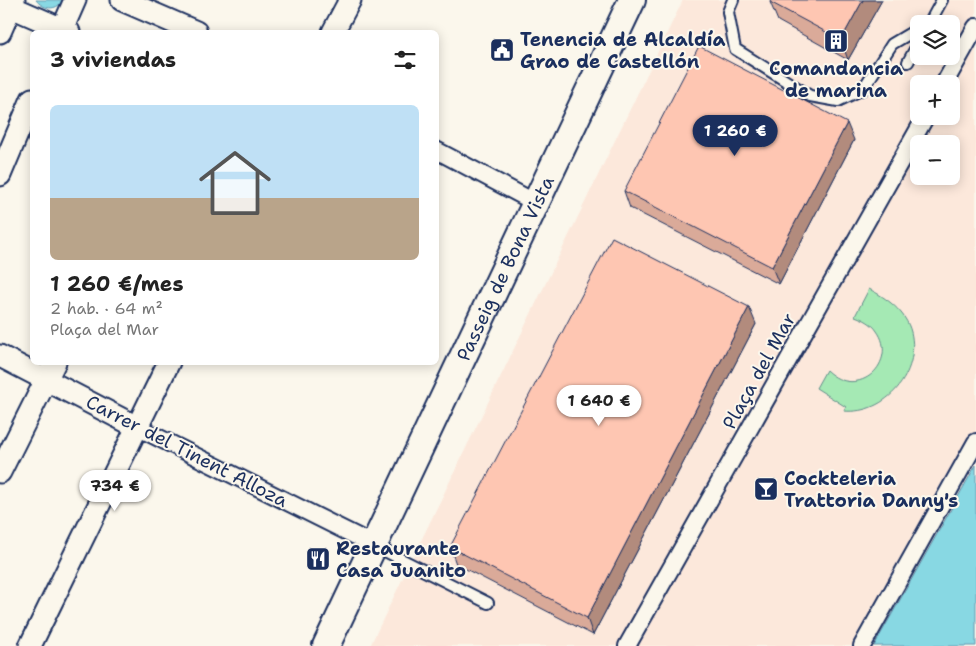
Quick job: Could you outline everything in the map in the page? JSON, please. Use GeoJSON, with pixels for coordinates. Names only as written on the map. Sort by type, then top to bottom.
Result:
{"type":"FeatureCollection","features":[{"type":"Feature","properties":{"kind":"street"},"geometry":{"type":"LineString","coordinates":[[65,30],[75,0]]}},
{"type":"Feature","properties":{"kind":"street"},"geometry":{"type":"LineString","coordinates":[[122,0],[191,30]]}},
{"type":"Feature","properties":{"kind":"street"},"geometry":{"type":"LineString","coordinates":[[334,30],[350,0]]}},
{"type":"Feature","properties":{"kind":"street","name":"Passeig de Bona Vista"},"geometry":{"type":"LineString","coordinates":[[326,646],[632,0]]}},
{"type":"Feature","properties":{"kind":"street"},"geometry":{"type":"LineString","coordinates":[[0,32],[8,3],[60,30]]}},
{"type":"Feature","properties":{"kind":"street"},"geometry":{"type":"LineString","coordinates":[[949,75],[976,27]]}},
{"type":"Feature","properties":{"kind":"street"},"geometry":{"type":"LineString","coordinates":[[0,175],[30,104]]}},
{"type":"Feature","properties":{"kind":"street","name":"Plaça del Mar"},"geometry":{"type":"LineString","coordinates":[[626,646],[921,125]]}},
{"type":"Feature","properties":{"kind":"street"},"geometry":{"type":"LineString","coordinates":[[439,152],[536,203]]}},
{"type":"Feature","properties":{"kind":"street","name":"Carrer del Tinent Alloza"},"geometry":{"type":"LineString","coordinates":[[0,356],[50,371],[137,427],[374,545]]}},
{"type":"Feature","properties":{"kind":"street"},"geometry":{"type":"LineString","coordinates":[[30,646],[168,365]]}},
{"type":"Feature","properties":{"kind":"street"},"geometry":{"type":"LineString","coordinates":[[0,472],[50,371]]}},
{"type":"Feature","properties":{"kind":"street"},"geometry":{"type":"LineString","coordinates":[[862,646],[976,442]]}},
{"type":"Feature","properties":{"kind":"lane"},"geometry":{"type":"LineString","coordinates":[[733,0],[728,12],[735,49],[810,96],[838,101],[863,88],[892,44],[910,33]]}},
{"type":"Feature","properties":{"kind":"lane"},"geometry":{"type":"LineString","coordinates":[[933,15],[942,0]]}},
{"type":"Feature","properties":{"kind":"lane"},"geometry":{"type":"LineString","coordinates":[[908,62],[910,58]]}},
{"type":"Feature","properties":{"kind":"lane"},"geometry":{"type":"LineString","coordinates":[[374,545],[488,603]]}},
{"type":"Feature","properties":{"kind":"shaded area"},"geometry":{"type":"Polygon","coordinates":[[[683,0],[976,0],[976,646],[370,646],[683,0]]]}},
{"type":"Feature","properties":{"kind":"green space"},"geometry":{"type":"Polygon","coordinates":[[[869,289],[889,301],[905,318],[911,332],[913,347],[911,362],[897,388],[886,399],[874,406],[844,411],[846,407],[816,388],[826,370],[839,379],[851,382],[862,380],[872,374],[879,365],[883,354],[882,343],[877,331],[870,324],[855,316],[869,289]]]}},
{"type":"Feature","properties":{"kind":"water"},"geometry":{"type":"Polygon","coordinates":[[[36,0],[63,0],[57,6],[50,8],[36,0]]]}},
{"type":"Feature","properties":{"kind":"water"},"geometry":{"type":"Polygon","coordinates":[[[976,465],[976,646],[874,646],[976,465]]]}},
{"type":"Feature","properties":{"kind":"building"},"geometry":{"type":"Polygon","coordinates":[[[771,0],[863,0],[841,40],[770,2],[771,0]]]}},
{"type":"Feature","properties":{"kind":"building"},"geometry":{"type":"Polygon","coordinates":[[[699,46],[847,123],[772,267],[624,191],[699,46]]]}},
{"type":"Feature","properties":{"kind":"building"},"geometry":{"type":"Polygon","coordinates":[[[612,237],[749,307],[587,618],[450,547],[612,237]]]}},
{"type":"Feature","properties":{"kind":"place","name":"Comandancia de marina"},"geometry":{"type":"Point","coordinates":[836,41]}},
{"type":"Feature","properties":{"kind":"place","name":"Tenencia de Alcaldía Grao de Castellón"},"geometry":{"type":"Point","coordinates":[502,50]}},
{"type":"Feature","properties":{"kind":"place","name":"Cockteleria Trattoria Danny's"},"geometry":{"type":"Point","coordinates":[766,489]}},
{"type":"Feature","properties":{"kind":"place","name":"Restaurante Casa Juanito"},"geometry":{"type":"Point","coordinates":[318,559]}}]}
